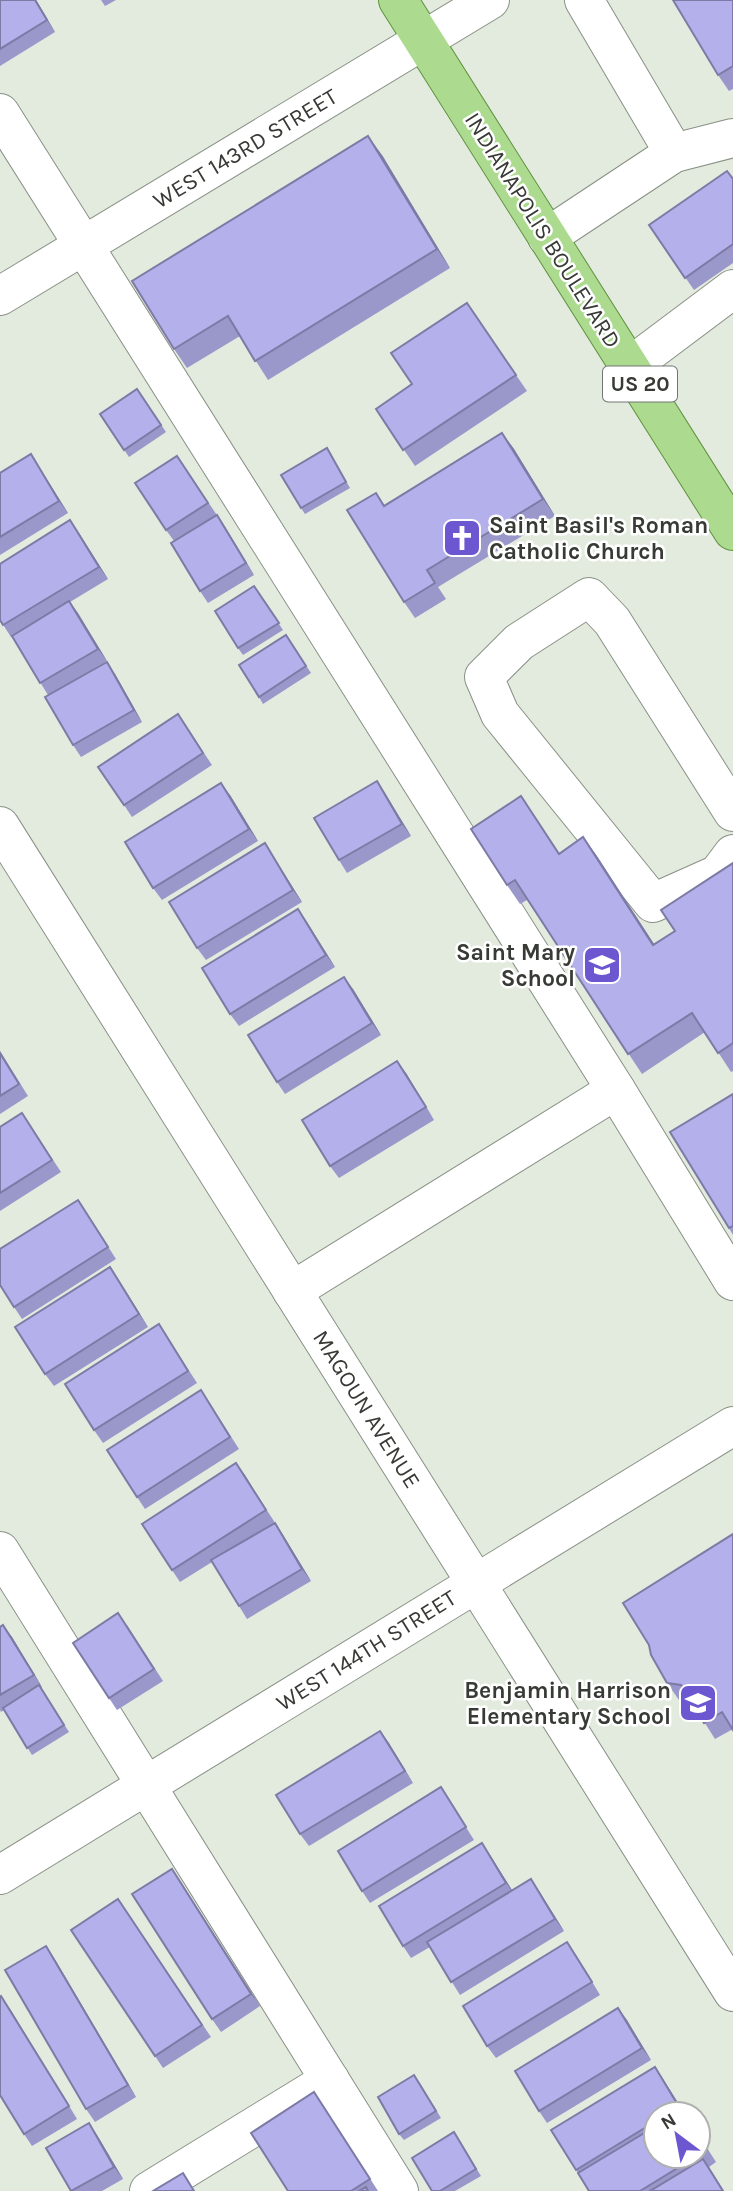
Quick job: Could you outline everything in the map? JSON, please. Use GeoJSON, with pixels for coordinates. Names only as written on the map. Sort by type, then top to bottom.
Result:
{"type":"FeatureCollection","features":[{"type":"Feature","properties":{"kind":"main road","name":"INDIANAPOLIS BOULEVARD"},"geometry":{"type":"LineString","coordinates":[[398,0],[733,531]]}},
{"type":"Feature","properties":{"kind":"street","name":"WEST 143RD STREET"},"geometry":{"type":"LineString","coordinates":[[0,296],[489,0]]}},
{"type":"Feature","properties":{"kind":"street"},"geometry":{"type":"LineString","coordinates":[[584,0],[674,153]]}},
{"type":"Feature","properties":{"kind":"street"},"geometry":{"type":"LineString","coordinates":[[0,113],[616,1090],[733,1281]]}},
{"type":"Feature","properties":{"kind":"street"},"geometry":{"type":"LineString","coordinates":[[547,237],[674,153],[733,138]]}},
{"type":"Feature","properties":{"kind":"street"},"geometry":{"type":"LineString","coordinates":[[629,367],[733,289]]}},
{"type":"Feature","properties":{"kind":"street"},"geometry":{"type":"LineString","coordinates":[[733,812],[612,621],[589,597],[520,642],[484,677],[500,714],[653,903],[718,874],[733,854]]}},
{"type":"Feature","properties":{"kind":"street","name":"MAGOUN AVENUE"},"geometry":{"type":"LineString","coordinates":[[0,826],[733,1992]]}},
{"type":"Feature","properties":{"kind":"street"},"geometry":{"type":"LineString","coordinates":[[292,1291],[616,1090]]}},
{"type":"Feature","properties":{"kind":"street","name":"WEST 144TH STREET"},"geometry":{"type":"LineString","coordinates":[[0,1875],[733,1426]]}},
{"type":"Feature","properties":{"kind":"street"},"geometry":{"type":"LineString","coordinates":[[0,1551],[399,2191]]}},
{"type":"Feature","properties":{"kind":"street"},"geometry":{"type":"LineString","coordinates":[[149,2191],[330,2080]]}},
{"type":"Feature","properties":{"kind":"building"},"geometry":{"type":"Polygon","coordinates":[[[0,0],[35,0],[47,20],[0,49],[0,0]]]}},
{"type":"Feature","properties":{"kind":"building"},"geometry":{"type":"Polygon","coordinates":[[[673,0],[733,0],[733,66],[718,75],[673,0]]]}},
{"type":"Feature","properties":{"kind":"building"},"geometry":{"type":"Polygon","coordinates":[[[368,136],[437,249],[255,361],[228,316],[174,349],[132,281],[368,136]]]}},
{"type":"Feature","properties":{"kind":"building"},"geometry":{"type":"Polygon","coordinates":[[[727,171],[733,179],[733,244],[685,278],[649,225],[727,171]]]}},
{"type":"Feature","properties":{"kind":"building"},"geometry":{"type":"Polygon","coordinates":[[[467,303],[516,375],[403,450],[376,409],[412,384],[391,353],[467,303]]]}},
{"type":"Feature","properties":{"kind":"building"},"geometry":{"type":"Polygon","coordinates":[[[137,389],[161,425],[124,450],[100,414],[137,389]]]}},
{"type":"Feature","properties":{"kind":"building"},"geometry":{"type":"Polygon","coordinates":[[[502,433],[543,499],[427,570],[435,583],[404,602],[347,510],[376,493],[384,506],[502,433]]]}},
{"type":"Feature","properties":{"kind":"building"},"geometry":{"type":"Polygon","coordinates":[[[327,448],[346,482],[301,508],[281,475],[327,448]]]}},
{"type":"Feature","properties":{"kind":"building"},"geometry":{"type":"Polygon","coordinates":[[[31,454],[59,501],[0,537],[0,473],[31,454]]]}},
{"type":"Feature","properties":{"kind":"building"},"geometry":{"type":"Polygon","coordinates":[[[177,456],[208,503],[166,530],[135,483],[177,456]]]}},
{"type":"Feature","properties":{"kind":"building"},"geometry":{"type":"Polygon","coordinates":[[[217,515],[246,563],[200,591],[171,543],[217,515]]]}},
{"type":"Feature","properties":{"kind":"building"},"geometry":{"type":"Polygon","coordinates":[[[70,520],[99,567],[3,625],[0,620],[0,564],[70,520]]]}},
{"type":"Feature","properties":{"kind":"building"},"geometry":{"type":"Polygon","coordinates":[[[254,586],[279,623],[238,648],[215,611],[254,586]]]}},
{"type":"Feature","properties":{"kind":"building"},"geometry":{"type":"Polygon","coordinates":[[[69,601],[98,649],[40,683],[12,636],[69,601]]]}},
{"type":"Feature","properties":{"kind":"building"},"geometry":{"type":"Polygon","coordinates":[[[286,635],[306,666],[259,697],[239,665],[286,635]]]}},
{"type":"Feature","properties":{"kind":"building"},"geometry":{"type":"Polygon","coordinates":[[[107,662],[134,710],[73,745],[45,697],[107,662]]]}},
{"type":"Feature","properties":{"kind":"building"},"geometry":{"type":"Polygon","coordinates":[[[178,714],[203,753],[124,805],[98,767],[178,714]]]}},
{"type":"Feature","properties":{"kind":"building"},"geometry":{"type":"Polygon","coordinates":[[[377,781],[402,824],[339,860],[314,818],[377,781]]]}},
{"type":"Feature","properties":{"kind":"building"},"geometry":{"type":"Polygon","coordinates":[[[221,783],[249,829],[153,888],[125,842],[221,783]]]}},
{"type":"Feature","properties":{"kind":"building"},"geometry":{"type":"Polygon","coordinates":[[[521,796],[559,854],[583,837],[653,945],[675,931],[661,910],[733,863],[733,1043],[718,1053],[692,1013],[628,1054],[515,880],[507,885],[471,829],[521,796]]]}},
{"type":"Feature","properties":{"kind":"building"},"geometry":{"type":"Polygon","coordinates":[[[265,843],[293,890],[197,948],[169,902],[265,843]]]}},
{"type":"Feature","properties":{"kind":"building"},"geometry":{"type":"Polygon","coordinates":[[[298,909],[326,955],[230,1014],[202,968],[298,909]]]}},
{"type":"Feature","properties":{"kind":"building"},"geometry":{"type":"Polygon","coordinates":[[[344,977],[372,1023],[277,1082],[248,1035],[344,977]]]}},
{"type":"Feature","properties":{"kind":"building"},"geometry":{"type":"Polygon","coordinates":[[[0,1053],[19,1084],[0,1096],[0,1053]]]}},
{"type":"Feature","properties":{"kind":"building"},"geometry":{"type":"Polygon","coordinates":[[[397,1061],[426,1107],[330,1166],[302,1120],[397,1061]]]}},
{"type":"Feature","properties":{"kind":"building"},"geometry":{"type":"Polygon","coordinates":[[[733,1094],[733,1226],[729,1228],[670,1132],[733,1094]]]}},
{"type":"Feature","properties":{"kind":"building"},"geometry":{"type":"Polygon","coordinates":[[[22,1113],[52,1160],[0,1193],[0,1127],[22,1113]]]}},
{"type":"Feature","properties":{"kind":"building"},"geometry":{"type":"Polygon","coordinates":[[[78,1200],[108,1247],[14,1307],[0,1285],[0,1249],[78,1200]]]}},
{"type":"Feature","properties":{"kind":"building"},"geometry":{"type":"Polygon","coordinates":[[[110,1267],[139,1314],[45,1374],[15,1327],[110,1267]]]}},
{"type":"Feature","properties":{"kind":"building"},"geometry":{"type":"Polygon","coordinates":[[[159,1324],[188,1371],[94,1430],[65,1384],[159,1324]]]}},
{"type":"Feature","properties":{"kind":"building"},"geometry":{"type":"Polygon","coordinates":[[[201,1390],[230,1437],[137,1497],[107,1450],[201,1390]]]}},
{"type":"Feature","properties":{"kind":"building"},"geometry":{"type":"Polygon","coordinates":[[[236,1463],[266,1510],[172,1570],[142,1524],[236,1463]]]}},
{"type":"Feature","properties":{"kind":"building"},"geometry":{"type":"Polygon","coordinates":[[[275,1523],[302,1569],[239,1606],[211,1560],[275,1523]]]}},
{"type":"Feature","properties":{"kind":"building"},"geometry":{"type":"Polygon","coordinates":[[[733,1534],[733,1730],[722,1712],[704,1723],[681,1685],[667,1683],[651,1655],[649,1645],[623,1603],[733,1534]]]}},
{"type":"Feature","properties":{"kind":"building"},"geometry":{"type":"Polygon","coordinates":[[[118,1613],[154,1669],[109,1698],[73,1643],[118,1613]]]}},
{"type":"Feature","properties":{"kind":"building"},"geometry":{"type":"Polygon","coordinates":[[[3,1625],[34,1675],[0,1695],[0,1627],[3,1625]]]}},
{"type":"Feature","properties":{"kind":"building"},"geometry":{"type":"Polygon","coordinates":[[[39,1685],[64,1725],[27,1748],[3,1708],[39,1685]]]}},
{"type":"Feature","properties":{"kind":"building"},"geometry":{"type":"Polygon","coordinates":[[[380,1731],[405,1771],[300,1834],[276,1795],[380,1731]]]}},
{"type":"Feature","properties":{"kind":"building"},"geometry":{"type":"Polygon","coordinates":[[[441,1787],[466,1827],[362,1891],[338,1851],[441,1787]]]}},
{"type":"Feature","properties":{"kind":"building"},"geometry":{"type":"Polygon","coordinates":[[[482,1843],[506,1883],[403,1946],[379,1906],[482,1843]]]}},
{"type":"Feature","properties":{"kind":"building"},"geometry":{"type":"Polygon","coordinates":[[[172,1869],[251,1994],[212,2019],[132,1894],[172,1869]]]}},
{"type":"Feature","properties":{"kind":"building"},"geometry":{"type":"Polygon","coordinates":[[[531,1879],[555,1919],[451,1982],[427,1942],[531,1879]]]}},
{"type":"Feature","properties":{"kind":"building"},"geometry":{"type":"Polygon","coordinates":[[[118,1899],[202,2025],[155,2056],[71,1930],[118,1899]]]}},
{"type":"Feature","properties":{"kind":"building"},"geometry":{"type":"Polygon","coordinates":[[[567,1942],[592,1982],[487,2046],[463,2006],[567,1942]]]}},
{"type":"Feature","properties":{"kind":"building"},"geometry":{"type":"Polygon","coordinates":[[[46,1946],[128,2085],[86,2109],[5,1970],[46,1946]]]}},
{"type":"Feature","properties":{"kind":"building"},"geometry":{"type":"Polygon","coordinates":[[[1,1996],[69,2106],[24,2134],[0,2095],[1,1996]]]}},
{"type":"Feature","properties":{"kind":"building"},"geometry":{"type":"Polygon","coordinates":[[[618,2008],[642,2048],[539,2111],[515,2071],[618,2008]]]}},
{"type":"Feature","properties":{"kind":"building"},"geometry":{"type":"Polygon","coordinates":[[[655,2067],[675,2100],[642,2100],[642,2130],[576,2170],[551,2130],[655,2067]]]}},
{"type":"Feature","properties":{"kind":"building"},"geometry":{"type":"Polygon","coordinates":[[[414,2075],[436,2111],[399,2134],[378,2097],[414,2075]]]}},
{"type":"Feature","properties":{"kind":"building"},"geometry":{"type":"Polygon","coordinates":[[[314,2092],[370,2179],[351,2191],[288,2191],[251,2133],[314,2092]]]}},
{"type":"Feature","properties":{"kind":"building"},"geometry":{"type":"Polygon","coordinates":[[[89,2123],[114,2167],[71,2191],[46,2148],[89,2123]]]}},
{"type":"Feature","properties":{"kind":"building"},"geometry":{"type":"Polygon","coordinates":[[[454,2132],[476,2169],[440,2191],[432,2191],[412,2158],[454,2132]]]}},
{"type":"Feature","properties":{"kind":"building"},"geometry":{"type":"Polygon","coordinates":[[[642,2134],[642,2170],[674,2170],[640,2191],[589,2191],[578,2173],[642,2134]]]}},
{"type":"Feature","properties":{"kind":"building"},"geometry":{"type":"Polygon","coordinates":[[[685,2170],[710,2170],[723,2191],[650,2191],[685,2170]]]}},
{"type":"Feature","properties":{"kind":"building"},"geometry":{"type":"Polygon","coordinates":[[[183,2173],[194,2191],[153,2191],[183,2173]]]}},
{"type":"Feature","properties":{"kind":"place","name":"Saint Basil's Roman Catholic Church"},"geometry":{"type":"Point","coordinates":[462,538]}},
{"type":"Feature","properties":{"kind":"place","name":"Saint Mary School"},"geometry":{"type":"Point","coordinates":[602,965]}},
{"type":"Feature","properties":{"kind":"place","name":"Benjamin Harrison Elementary School"},"geometry":{"type":"Point","coordinates":[698,1703]}}]}
